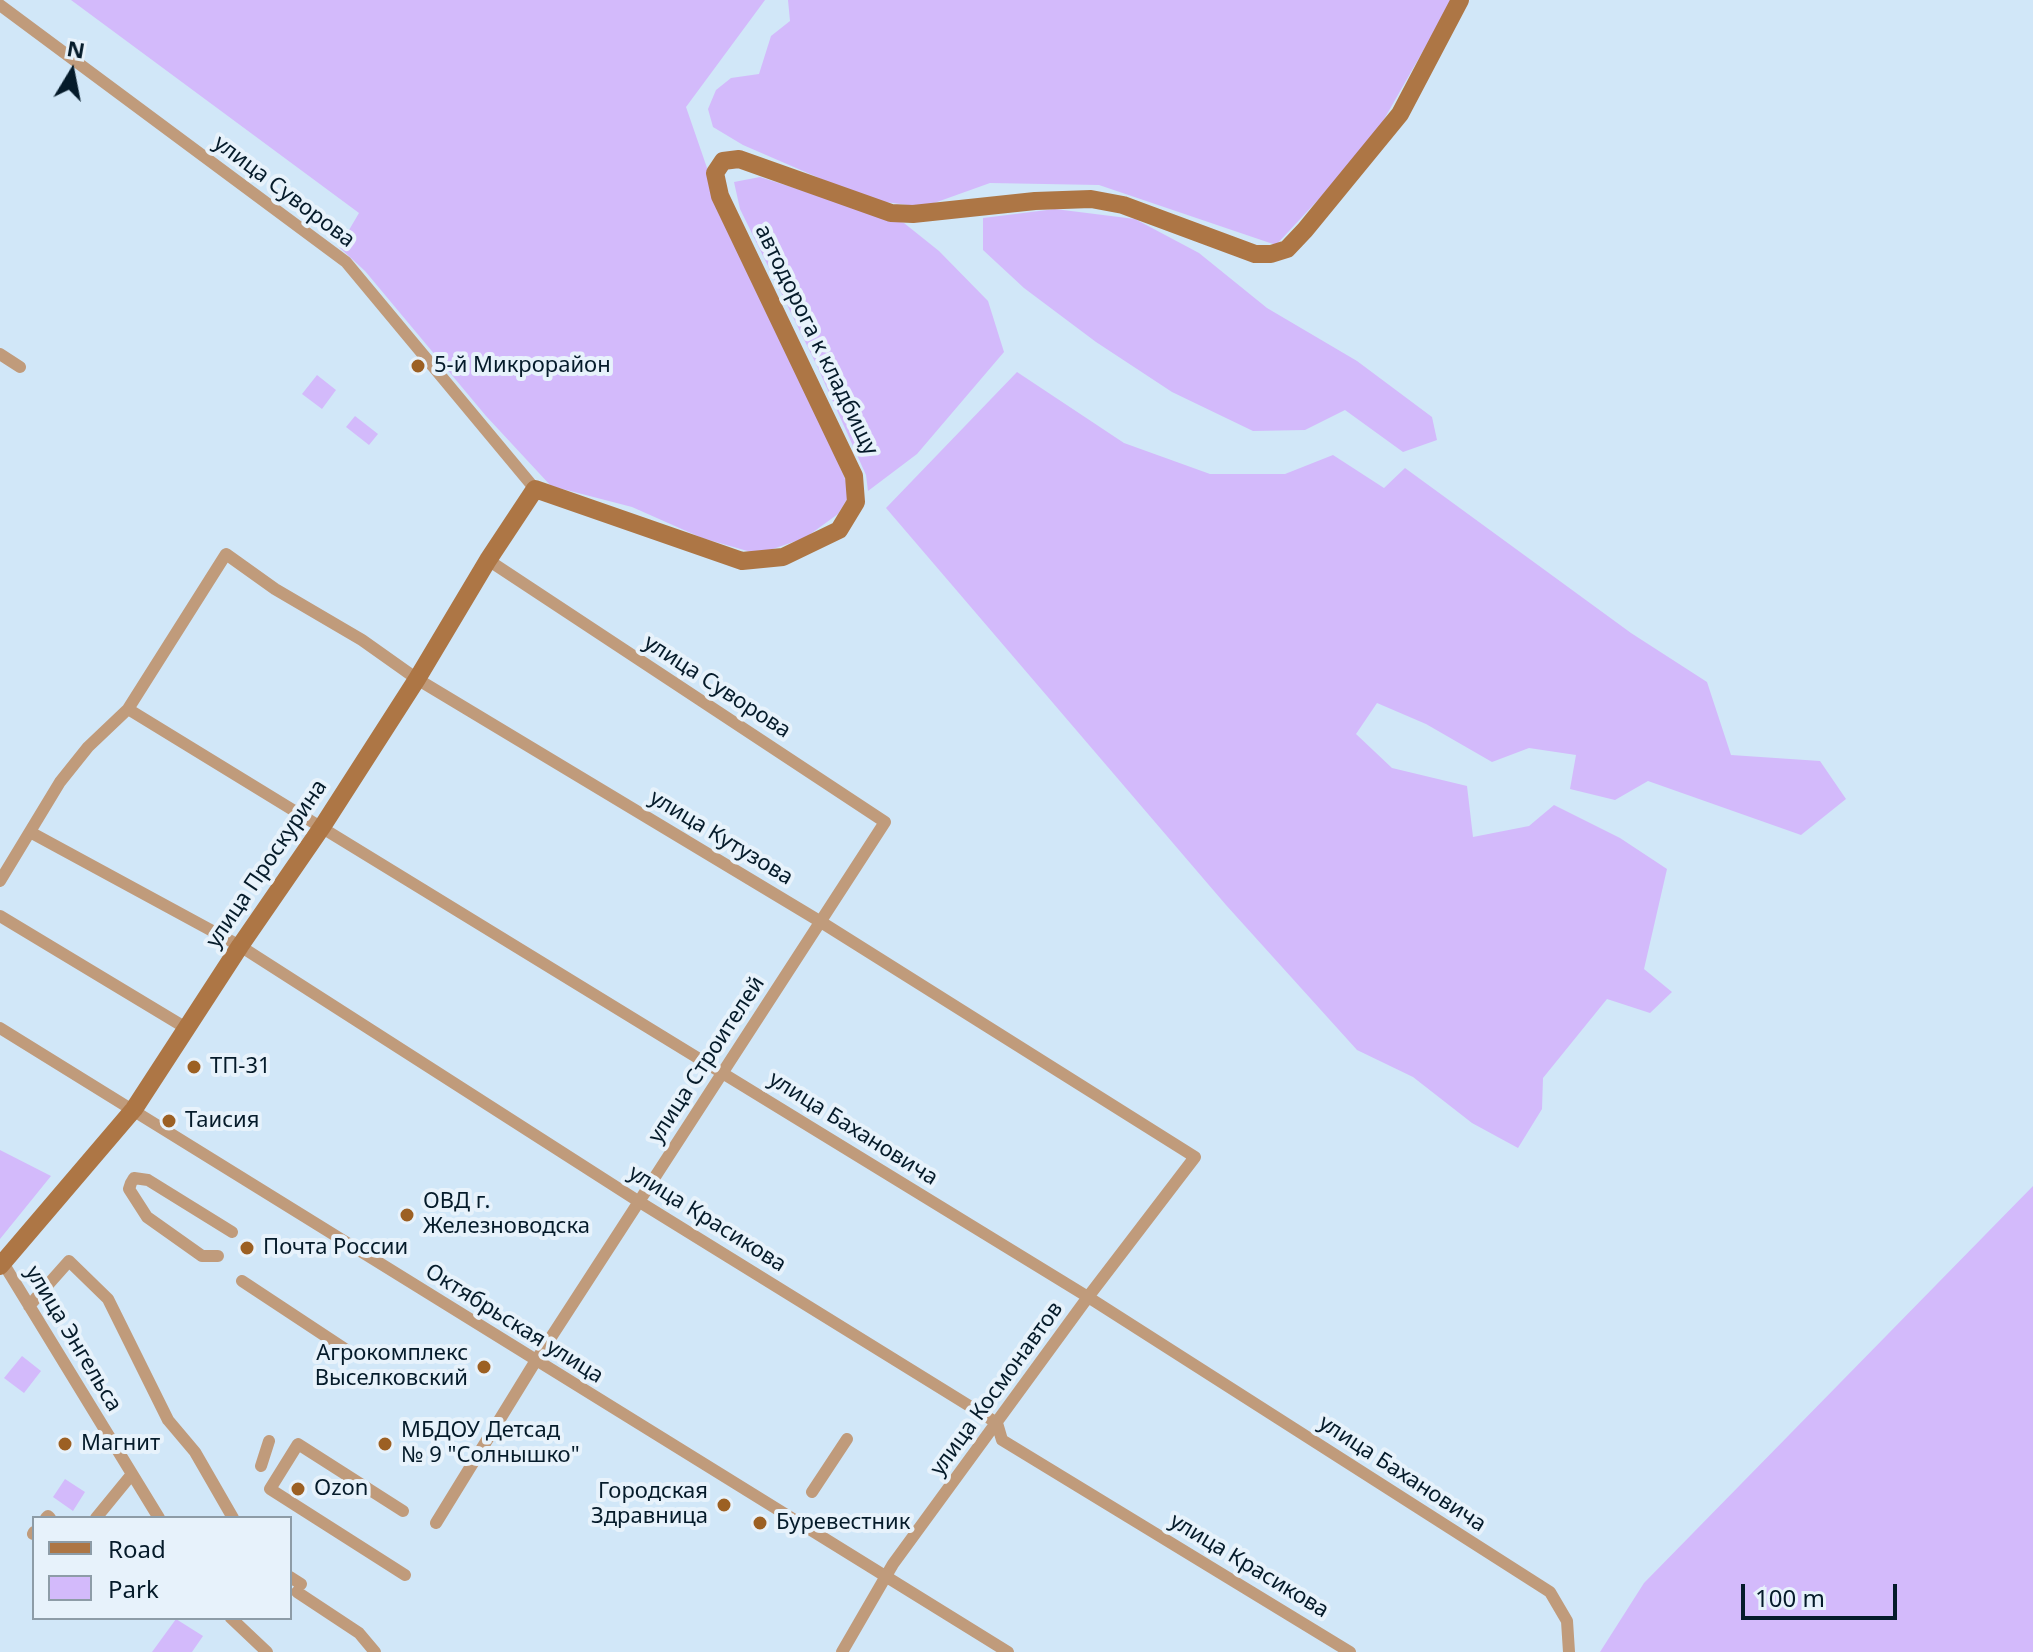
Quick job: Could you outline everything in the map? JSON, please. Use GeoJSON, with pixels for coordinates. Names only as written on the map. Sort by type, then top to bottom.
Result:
{"type":"FeatureCollection","features":[{"type":"Feature","properties":{"kind":"street","name":"автодорога к кладбищу"},"geometry":{"type":"LineString","coordinates":[[535,489],[742,561],[783,557],[839,530],[856,502],[854,476],[720,196],[715,173],[723,161],[739,159],[891,213],[913,214],[1035,201],[1091,199],[1123,205],[1255,254],[1271,254],[1287,249],[1305,230],[1400,114],[1460,0]]}},
{"type":"Feature","properties":{"kind":"street","name":"улица Суворова"},"geometry":{"type":"LineString","coordinates":[[0,5],[346,262],[535,489]]}},
{"type":"Feature","properties":{"kind":"street"},"geometry":{"type":"LineString","coordinates":[[0,354],[20,367]]}},
{"type":"Feature","properties":{"kind":"street","name":"улица Проскурина"},"geometry":{"type":"LineString","coordinates":[[1,1264],[134,1109],[322,827],[535,489]]}},
{"type":"Feature","properties":{"kind":"street","name":"улица Кутузова"},"geometry":{"type":"LineString","coordinates":[[128,709],[226,554],[275,589],[362,640],[417,679],[821,922],[1195,1157]]}},
{"type":"Feature","properties":{"kind":"street","name":"улица Суворова"},"geometry":{"type":"LineString","coordinates":[[488,560],[885,822]]}},
{"type":"Feature","properties":{"kind":"street"},"geometry":{"type":"LineString","coordinates":[[0,881],[60,782],[88,747],[128,709]]}},
{"type":"Feature","properties":{"kind":"street","name":"улица Бахановича"},"geometry":{"type":"LineString","coordinates":[[128,709],[1088,1297],[1550,1592],[1567,1621],[1569,1652]]}},
{"type":"Feature","properties":{"kind":"street","name":"улица Строителей"},"geometry":{"type":"LineString","coordinates":[[436,1523],[638,1201],[885,822]]}},
{"type":"Feature","properties":{"kind":"street","name":"улица Красикова"},"geometry":{"type":"LineString","coordinates":[[30,832],[240,946],[638,1201],[997,1423],[1002,1440],[1350,1652]]}},
{"type":"Feature","properties":{"kind":"street"},"geometry":{"type":"LineString","coordinates":[[0,916],[186,1028]]}},
{"type":"Feature","properties":{"kind":"street","name":"Октябрьская улица"},"geometry":{"type":"LineString","coordinates":[[0,1028],[1008,1652]]}},
{"type":"Feature","properties":{"kind":"street","name":"улица Космонавтов"},"geometry":{"type":"LineString","coordinates":[[842,1652],[885,1577],[1088,1297],[1195,1157]]}},
{"type":"Feature","properties":{"kind":"street"},"geometry":{"type":"LineString","coordinates":[[218,1256],[202,1256],[147,1217],[129,1189],[131,1183],[134,1178],[148,1180],[232,1232]]}},
{"type":"Feature","properties":{"kind":"street"},"geometry":{"type":"LineString","coordinates":[[29,1306],[69,1261],[108,1299],[168,1420],[186,1448],[201,1462],[209,1490],[228,1515]]}},
{"type":"Feature","properties":{"kind":"street","name":"улица Энгельса"},"geometry":{"type":"LineString","coordinates":[[1,1264],[158,1516]]}},
{"type":"Feature","properties":{"kind":"street"},"geometry":{"type":"LineString","coordinates":[[246,1281],[346,1346]]}},
{"type":"Feature","properties":{"kind":"street"},"geometry":{"type":"LineString","coordinates":[[812,1492],[847,1439]]}},
{"type":"Feature","properties":{"kind":"street"},"geometry":{"type":"LineString","coordinates":[[261,1466],[269,1441]]}},
{"type":"Feature","properties":{"kind":"street"},"geometry":{"type":"LineString","coordinates":[[403,1511],[298,1444],[270,1489],[405,1575]]}},
{"type":"Feature","properties":{"kind":"street"},"geometry":{"type":"LineString","coordinates":[[192,1474],[201,1462]]}},
{"type":"Feature","properties":{"kind":"street"},"geometry":{"type":"LineString","coordinates":[[98,1516],[132,1474]]}},
{"type":"Feature","properties":{"kind":"street"},"geometry":{"type":"LineString","coordinates":[[296,1584],[359,1633],[375,1652]]}},
{"type":"Feature","properties":{"kind":"street"},"geometry":{"type":"LineString","coordinates":[[233,1620],[267,1652]]}},
{"type":"Feature","properties":{"kind":"green space"},"geometry":{"type":"Polygon","coordinates":[[[71,0],[765,0],[686,107],[725,220],[803,380],[851,493],[838,514],[805,538],[758,554],[702,538],[632,507],[551,486],[486,416],[365,271],[339,247],[359,213],[71,0]]]}},
{"type":"Feature","properties":{"kind":"green space"},"geometry":{"type":"Polygon","coordinates":[[[788,0],[1452,0],[1370,144],[1276,245],[1099,185],[990,183],[923,207],[870,200],[743,145],[713,127],[708,109],[716,90],[731,78],[759,74],[771,36],[790,21],[788,0]]]}},
{"type":"Feature","properties":{"kind":"green space"},"geometry":{"type":"Polygon","coordinates":[[[760,177],[904,223],[939,251],[988,301],[1004,352],[917,454],[868,491],[866,475],[817,366],[740,209],[734,182],[760,177]]]}},
{"type":"Feature","properties":{"kind":"green space"},"geometry":{"type":"Polygon","coordinates":[[[1055,209],[1135,219],[1199,253],[1267,308],[1357,361],[1432,417],[1437,440],[1403,452],[1345,410],[1305,430],[1253,431],[1172,392],[1096,342],[1024,288],[983,250],[983,218],[1055,209]]]}},
{"type":"Feature","properties":{"kind":"green space"},"geometry":{"type":"Polygon","coordinates":[[[1017,372],[1124,443],[1210,474],[1285,474],[1333,455],[1384,488],[1405,468],[1631,633],[1707,682],[1731,755],[1820,761],[1846,799],[1801,835],[1648,781],[1615,800],[1570,789],[1576,755],[1529,748],[1492,762],[1426,724],[1377,703],[1356,734],[1392,768],[1467,786],[1473,837],[1529,826],[1554,805],[1620,838],[1667,869],[1644,969],[1672,992],[1650,1013],[1607,999],[1543,1078],[1542,1109],[1518,1148],[1472,1123],[1413,1077],[1357,1050],[1226,905],[886,508],[1017,372]]]}},
{"type":"Feature","properties":{"kind":"green space"},"geometry":{"type":"Polygon","coordinates":[[[317,375],[336,390],[322,409],[302,394],[317,375]]]}},
{"type":"Feature","properties":{"kind":"green space"},"geometry":{"type":"Polygon","coordinates":[[[355,416],[378,434],[369,445],[346,427],[355,416]]]}},
{"type":"Feature","properties":{"kind":"green space"},"geometry":{"type":"Polygon","coordinates":[[[0,1150],[51,1176],[0,1239],[0,1150]]]}},
{"type":"Feature","properties":{"kind":"green space"},"geometry":{"type":"Polygon","coordinates":[[[2033,1186],[2033,1652],[1600,1652],[1644,1583],[2033,1186]]]}},
{"type":"Feature","properties":{"kind":"green space"},"geometry":{"type":"Polygon","coordinates":[[[22,1356],[41,1371],[24,1393],[4,1378],[22,1356]]]}},
{"type":"Feature","properties":{"kind":"green space"},"geometry":{"type":"Polygon","coordinates":[[[65,1479],[85,1492],[73,1511],[53,1497],[65,1479]]]}},
{"type":"Feature","properties":{"kind":"green space"},"geometry":{"type":"Polygon","coordinates":[[[175,1620],[203,1636],[192,1652],[152,1652],[175,1620]]]}},
{"type":"Feature","properties":{"kind":"place","name":"5-й Микрорайон"},"geometry":{"type":"Point","coordinates":[418,366]}},
{"type":"Feature","properties":{"kind":"place","name":"ТП-31"},"geometry":{"type":"Point","coordinates":[194,1067]}},
{"type":"Feature","properties":{"kind":"place","name":"Таисия"},"geometry":{"type":"Point","coordinates":[169,1121]}},
{"type":"Feature","properties":{"kind":"place","name":"ОВД г. Железноводска"},"geometry":{"type":"Point","coordinates":[407,1215]}},
{"type":"Feature","properties":{"kind":"place","name":"Почта России"},"geometry":{"type":"Point","coordinates":[247,1248]}},
{"type":"Feature","properties":{"kind":"place","name":"Агрокомплекс Выселковский"},"geometry":{"type":"Point","coordinates":[484,1367]}},
{"type":"Feature","properties":{"kind":"place","name":"Магнит"},"geometry":{"type":"Point","coordinates":[65,1444]}},
{"type":"Feature","properties":{"kind":"place","name":"МБДОУ Детсад № 9 \"Солнышко\""},"geometry":{"type":"Point","coordinates":[385,1444]}},
{"type":"Feature","properties":{"kind":"place","name":"Ozon"},"geometry":{"type":"Point","coordinates":[298,1489]}},
{"type":"Feature","properties":{"kind":"place","name":"Городская Здравница"},"geometry":{"type":"Point","coordinates":[724,1505]}},
{"type":"Feature","properties":{"kind":"place","name":"Буревестник"},"geometry":{"type":"Point","coordinates":[760,1523]}}]}
